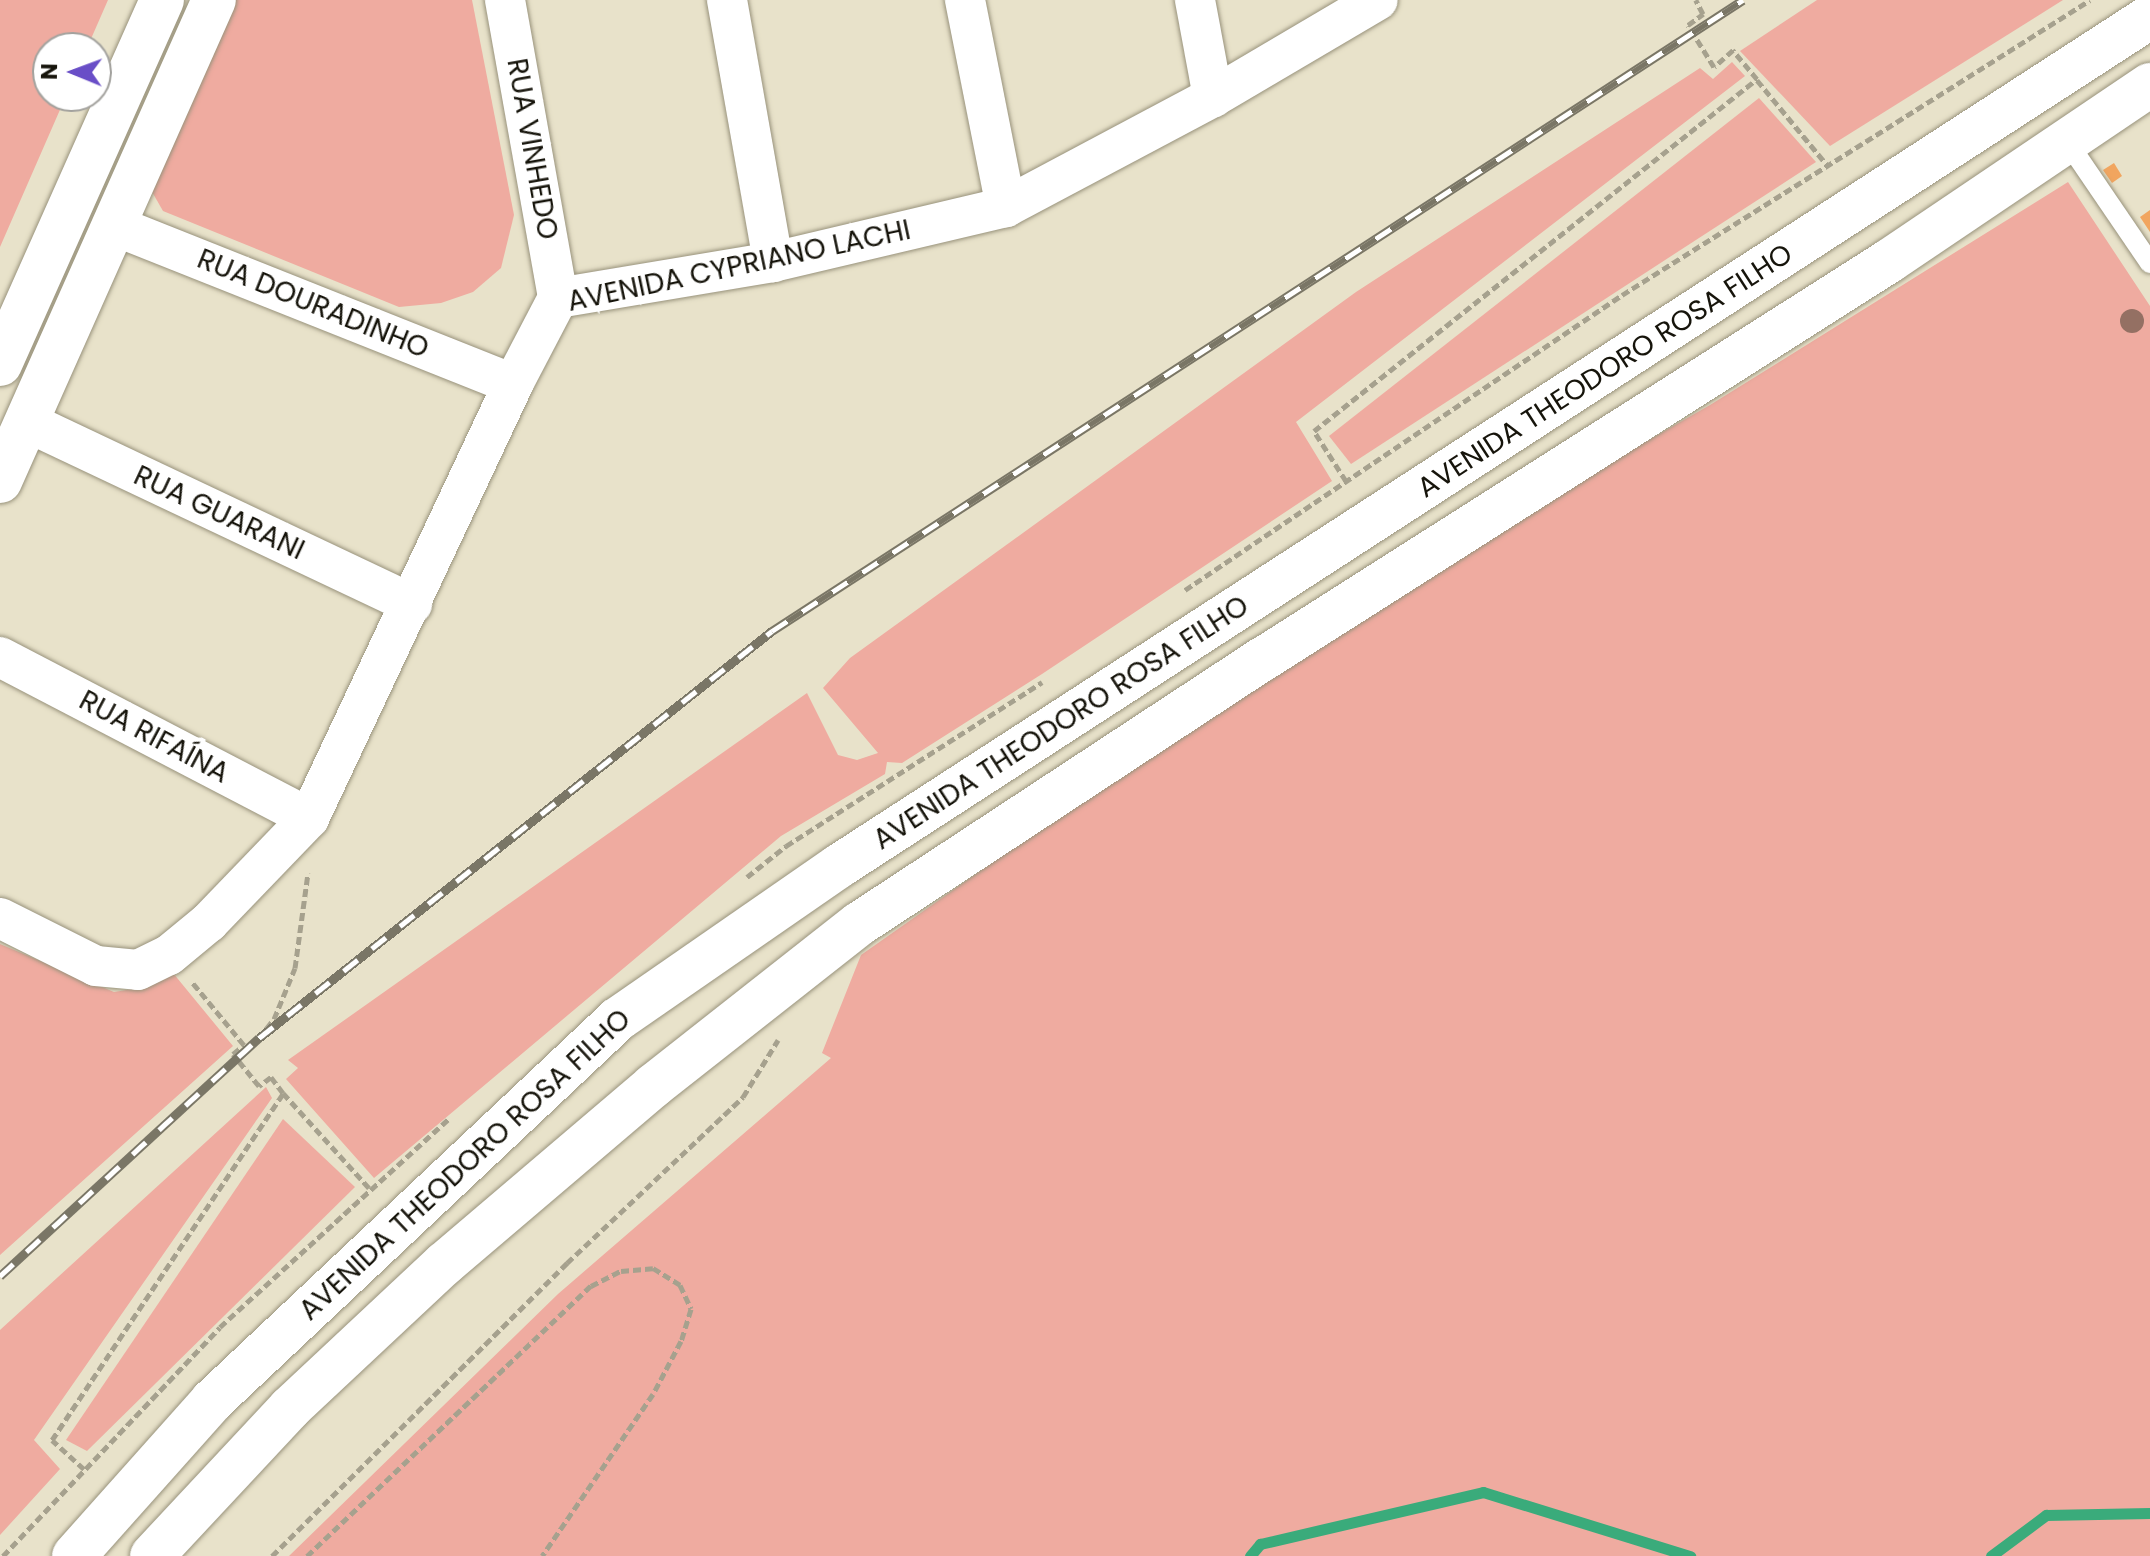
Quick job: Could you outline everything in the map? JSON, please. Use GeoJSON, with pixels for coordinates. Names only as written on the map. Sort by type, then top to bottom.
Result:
{"type":"FeatureCollection","features":[{"type":"Feature","properties":{"kind":"main road"},"geometry":{"type":"LineString","coordinates":[[0,364],[162,0]]}},
{"type":"Feature","properties":{"kind":"main road"},"geometry":{"type":"LineString","coordinates":[[0,481],[214,0]]}},
{"type":"Feature","properties":{"kind":"main road","name":"AVENIDA THEODORO ROSA FILHO"},"geometry":{"type":"LineString","coordinates":[[74,1556],[212,1401],[618,1019],[839,866],[2150,17]]}},
{"type":"Feature","properties":{"kind":"main road","name":"AVENIDA THEODORO ROSA FILHO"},"geometry":{"type":"LineString","coordinates":[[152,1556],[290,1408],[444,1264],[653,1086],[859,924],[1263,659],[1889,261],[2150,85]]}},
{"type":"Feature","properties":{"kind":"main road"},"geometry":{"type":"LineString","coordinates":[[1235,611],[1263,659]]}},
{"type":"Feature","properties":{"kind":"street","name":"RUA VINHEDO"},"geometry":{"type":"LineString","coordinates":[[505,0],[558,298]]}},
{"type":"Feature","properties":{"kind":"street"},"geometry":{"type":"LineString","coordinates":[[727,0],[773,262]]}},
{"type":"Feature","properties":{"kind":"street"},"geometry":{"type":"LineString","coordinates":[[965,0],[1006,207]]}},
{"type":"Feature","properties":{"kind":"street"},"geometry":{"type":"LineString","coordinates":[[1195,0],[1213,97]]}},
{"type":"Feature","properties":{"kind":"street","name":"AVENIDA CYPRIANO LACHI"},"geometry":{"type":"LineString","coordinates":[[154,962],[209,922],[309,818],[513,384],[558,298],[773,262],[1006,207],[1213,97],[1378,0]]}},
{"type":"Feature","properties":{"kind":"street","name":"RUA DOURADINHO"},"geometry":{"type":"LineString","coordinates":[[113,225],[513,384]]}},
{"type":"Feature","properties":{"kind":"street","name":"RUA GUARANI"},"geometry":{"type":"LineString","coordinates":[[27,422],[412,604]]}},
{"type":"Feature","properties":{"kind":"street","name":"RUA RIFAÍNA"},"geometry":{"type":"LineString","coordinates":[[0,657],[309,818]]}},
{"type":"Feature","properties":{"kind":"street"},"geometry":{"type":"LineString","coordinates":[[0,918],[96,966],[154,962]]}},
{"type":"Feature","properties":{"kind":"lane"},"geometry":{"type":"LineString","coordinates":[[2066,140],[2150,263]]}},
{"type":"Feature","properties":{"kind":"path"},"geometry":{"type":"LineString","coordinates":[[1696,0],[1703,14],[1688,25],[1714,67],[1733,50],[1827,165],[2090,0]]}},
{"type":"Feature","properties":{"kind":"path"},"geometry":{"type":"LineString","coordinates":[[1346,481],[1314,431],[1757,79]]}},
{"type":"Feature","properties":{"kind":"path"},"geometry":{"type":"LineString","coordinates":[[259,1038],[274,1019],[295,968],[307,900],[309,818]]}},
{"type":"Feature","properties":{"kind":"path"},"geometry":{"type":"LineString","coordinates":[[154,962],[244,1045],[233,1054],[259,1086],[271,1077],[369,1188]]}},
{"type":"Feature","properties":{"kind":"path"},"geometry":{"type":"LineString","coordinates":[[272,1556],[743,1097],[783,1032]]}},
{"type":"Feature","properties":{"kind":"path"},"geometry":{"type":"LineString","coordinates":[[84,1469],[52,1440],[283,1093]]}},
{"type":"Feature","properties":{"kind":"path"},"geometry":{"type":"LineString","coordinates":[[307,1556],[591,1286],[621,1271],[653,1268],[680,1285],[691,1309],[681,1341],[653,1394],[542,1556]]}},
{"type":"Feature","properties":{"kind":"shaded area"},"geometry":{"type":"Polygon","coordinates":[[[0,0],[108,0],[94,32],[32,32],[32,112],[59,112],[0,247],[0,0]]]}},
{"type":"Feature","properties":{"kind":"shaded area"},"geometry":{"type":"Polygon","coordinates":[[[233,0],[472,0],[514,215],[501,268],[473,292],[441,303],[399,307],[163,211],[151,190],[233,0]]]}},
{"type":"Feature","properties":{"kind":"shaded area"},"geometry":{"type":"Polygon","coordinates":[[[1817,0],[2063,0],[1830,146],[1740,51],[1817,0]]]}},
{"type":"Feature","properties":{"kind":"shaded area"},"geometry":{"type":"Polygon","coordinates":[[[1732,62],[1745,76],[1296,422],[1332,481],[1042,674],[902,763],[887,762],[885,774],[781,836],[374,1178],[286,1079],[298,1068],[288,1060],[807,693],[838,755],[857,760],[878,753],[823,688],[850,658],[1356,292],[1700,68],[1713,79],[1732,62]]]}},
{"type":"Feature","properties":{"kind":"shaded area"},"geometry":{"type":"Polygon","coordinates":[[[1759,98],[1816,162],[1351,464],[1329,436],[1759,98]]]}},
{"type":"Feature","properties":{"kind":"shaded area"},"geometry":{"type":"Polygon","coordinates":[[[2068,182],[2150,306],[2150,1556],[289,1556],[558,1294],[831,1058],[822,1053],[861,955],[1345,614],[1710,405],[2068,182]]]}},
{"type":"Feature","properties":{"kind":"shaded area"},"geometry":{"type":"Polygon","coordinates":[[[0,944],[114,992],[145,987],[173,973],[233,1046],[0,1255],[0,944]]]}},
{"type":"Feature","properties":{"kind":"shaded area"},"geometry":{"type":"Polygon","coordinates":[[[266,1087],[272,1098],[34,1440],[60,1469],[0,1535],[0,1330],[266,1087]]]}},
{"type":"Feature","properties":{"kind":"shaded area"},"geometry":{"type":"Polygon","coordinates":[[[283,1119],[355,1187],[87,1451],[66,1440],[283,1119]]]}},
{"type":"Feature","properties":{"kind":"building"},"geometry":{"type":"Polygon","coordinates":[[[2114,163],[2122,176],[2112,183],[2103,170],[2114,163]]]}},
{"type":"Feature","properties":{"kind":"building"},"geometry":{"type":"Polygon","coordinates":[[[2150,210],[2150,232],[2140,217],[2150,210]]]}},
{"type":"Feature","properties":{"kind":"waterway"},"geometry":{"type":"LineString","coordinates":[[1250,1556],[1260,1544],[1483,1492],[1690,1556]]}},
{"type":"Feature","properties":{"kind":"waterway"},"geometry":{"type":"LineString","coordinates":[[1991,1556],[2046,1515],[2150,1513]]}},
{"type":"Feature","properties":{"kind":"railway"},"geometry":{"type":"LineString","coordinates":[[0,1276],[259,1038],[772,631],[1743,0]]}}]}
